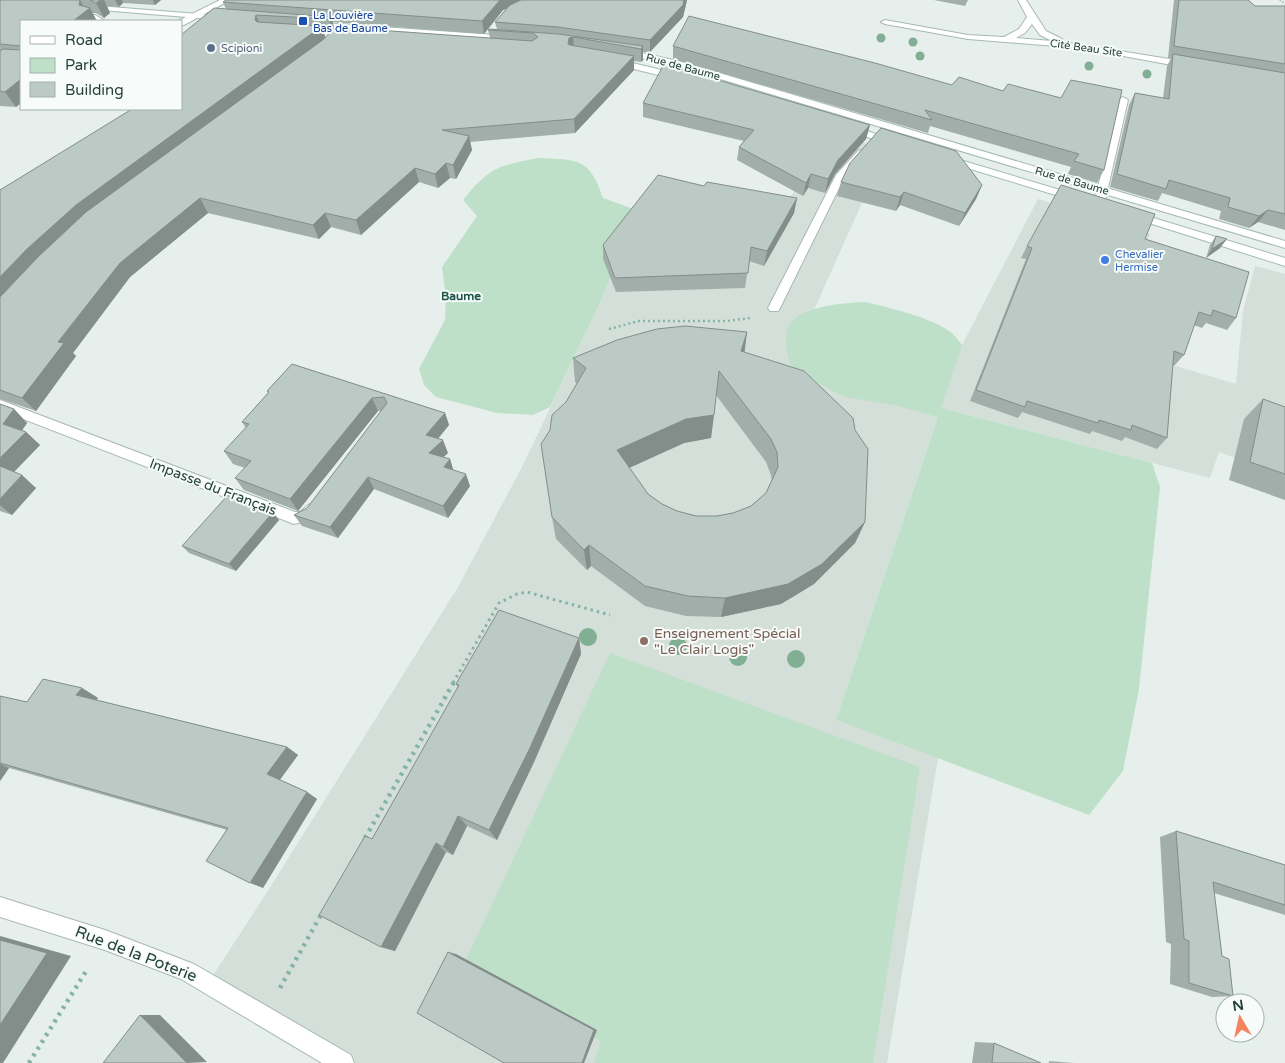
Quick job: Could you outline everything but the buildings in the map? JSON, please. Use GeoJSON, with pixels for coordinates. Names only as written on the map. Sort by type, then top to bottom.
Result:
{"type":"FeatureCollection","features":[{"type":"Feature","properties":{"kind":"main road"},"geometry":{"type":"LineString","coordinates":[[182,23],[226,0]]}},
{"type":"Feature","properties":{"kind":"main road"},"geometry":{"type":"LineString","coordinates":[[1022,0],[1036,27],[1052,38],[1080,46]]}},
{"type":"Feature","properties":{"kind":"main road"},"geometry":{"type":"LineString","coordinates":[[84,7],[231,19]]}},
{"type":"Feature","properties":{"kind":"main road"},"geometry":{"type":"LineString","coordinates":[[89,16],[105,20]]}},
{"type":"Feature","properties":{"kind":"main road"},"geometry":{"type":"LineString","coordinates":[[1003,39],[1015,36],[1023,30],[1030,23],[1031,17]]}},
{"type":"Feature","properties":{"kind":"main road","name":"Cité Beau Site"},"geometry":{"type":"LineString","coordinates":[[885,22],[968,37],[1080,46],[1202,67]]}},
{"type":"Feature","properties":{"kind":"main road"},"geometry":{"type":"LineString","coordinates":[[182,24],[200,26]]}},
{"type":"Feature","properties":{"kind":"main road"},"geometry":{"type":"LineString","coordinates":[[307,24],[493,32],[517,38]]}},
{"type":"Feature","properties":{"kind":"main road"},"geometry":{"type":"LineString","coordinates":[[336,38],[346,26]]}},
{"type":"Feature","properties":{"kind":"main road"},"geometry":{"type":"LineString","coordinates":[[481,46],[493,32]]}},
{"type":"Feature","properties":{"kind":"main road","name":"Rue de Baume"},"geometry":{"type":"LineString","coordinates":[[614,51],[684,66],[1285,245]]}},
{"type":"Feature","properties":{"kind":"main road","name":"Rue de Baume"},"geometry":{"type":"LineString","coordinates":[[607,60],[692,80]]}},
{"type":"Feature","properties":{"kind":"main road"},"geometry":{"type":"LineString","coordinates":[[1102,190],[1123,100]]}},
{"type":"Feature","properties":{"kind":"main road"},"geometry":{"type":"LineString","coordinates":[[839,125],[905,146]]}},
{"type":"Feature","properties":{"kind":"main road"},"geometry":{"type":"LineString","coordinates":[[774,308],[841,175],[875,137]]}},
{"type":"Feature","properties":{"kind":"main road","name":"Rue de Baume"},"geometry":{"type":"LineString","coordinates":[[933,155],[1103,206],[1102,190]]}},
{"type":"Feature","properties":{"kind":"main road"},"geometry":{"type":"LineString","coordinates":[[1127,213],[1285,262]]}},
{"type":"Feature","properties":{"kind":"main road","name":"Impasse du Français"},"geometry":{"type":"LineString","coordinates":[[0,405],[294,518],[301,519],[308,515],[320,500]]}},
{"type":"Feature","properties":{"kind":"main road","name":"Rue de la Poterie"},"geometry":{"type":"LineString","coordinates":[[0,907],[105,940],[187,971],[343,1063]]}},
{"type":"Feature","properties":{"kind":"path"},"geometry":{"type":"LineString","coordinates":[[1280,0],[1285,4]]}},
{"type":"Feature","properties":{"kind":"path"},"geometry":{"type":"LineString","coordinates":[[610,329],[639,321],[727,321],[764,317],[774,308]]}},
{"type":"Feature","properties":{"kind":"path"},"geometry":{"type":"LineString","coordinates":[[363,842],[499,603],[517,594],[526,592],[610,615]]}},
{"type":"Feature","properties":{"kind":"path"},"geometry":{"type":"LineString","coordinates":[[263,1016],[324,910]]}},
{"type":"Feature","properties":{"kind":"path"},"geometry":{"type":"LineString","coordinates":[[29,1063],[105,940]]}},
{"type":"Feature","properties":{"kind":"shaded area","name":"Enseignement Spécial \"Le Clair Logis\""},"geometry":{"type":"Polygon","coordinates":[[[855,140],[881,148],[870,185],[814,310],[962,345],[1038,199],[1150,234],[1106,345],[1236,384],[1243,311],[1255,266],[1285,274],[1285,477],[1219,452],[1210,478],[941,408],[836,720],[938,758],[887,1063],[343,1063],[208,983],[458,587],[522,467],[600,303],[622,251],[770,232],[803,176],[855,140]]]}},
{"type":"Feature","properties":{"kind":"green space"},"geometry":{"type":"Polygon","coordinates":[[[538,158],[563,159],[580,163],[593,175],[603,198],[653,216],[622,251],[600,303],[550,407],[533,415],[497,413],[436,397],[424,385],[419,369],[445,320],[446,296],[442,267],[477,216],[463,200],[480,181],[495,170],[513,163],[538,158]]]}},
{"type":"Feature","properties":{"kind":"green space"},"geometry":{"type":"Polygon","coordinates":[[[864,302],[897,310],[934,323],[952,333],[962,345],[941,408],[1152,463],[1160,487],[1139,689],[1123,771],[1089,815],[836,720],[938,417],[894,405],[844,397],[792,369],[786,345],[787,330],[791,322],[799,316],[820,307],[864,302]]]}},
{"type":"Feature","properties":{"kind":"green space"},"geometry":{"type":"Polygon","coordinates":[[[610,653],[920,767],[873,1063],[594,1063],[601,1041],[463,966],[610,653]]]}},
{"type":"Feature","properties":{"kind":"place","name":"La Louvière Bas de Baume"},"geometry":{"type":"Point","coordinates":[303,21]}},
{"type":"Feature","properties":{"kind":"place","name":"Scipioni"},"geometry":{"type":"Point","coordinates":[211,48]}},
{"type":"Feature","properties":{"kind":"place","name":"Chevalier Hermise"},"geometry":{"type":"Point","coordinates":[1105,260]}},
{"type":"Feature","properties":{"kind":"place","name":"Enseignement Spécial \"Le Clair Logis\""},"geometry":{"type":"Point","coordinates":[644,641]}},
{"type":"Feature","properties":{"kind":"district","name":"Baume"},"geometry":{"type":"Point","coordinates":[461,296]}}]}
